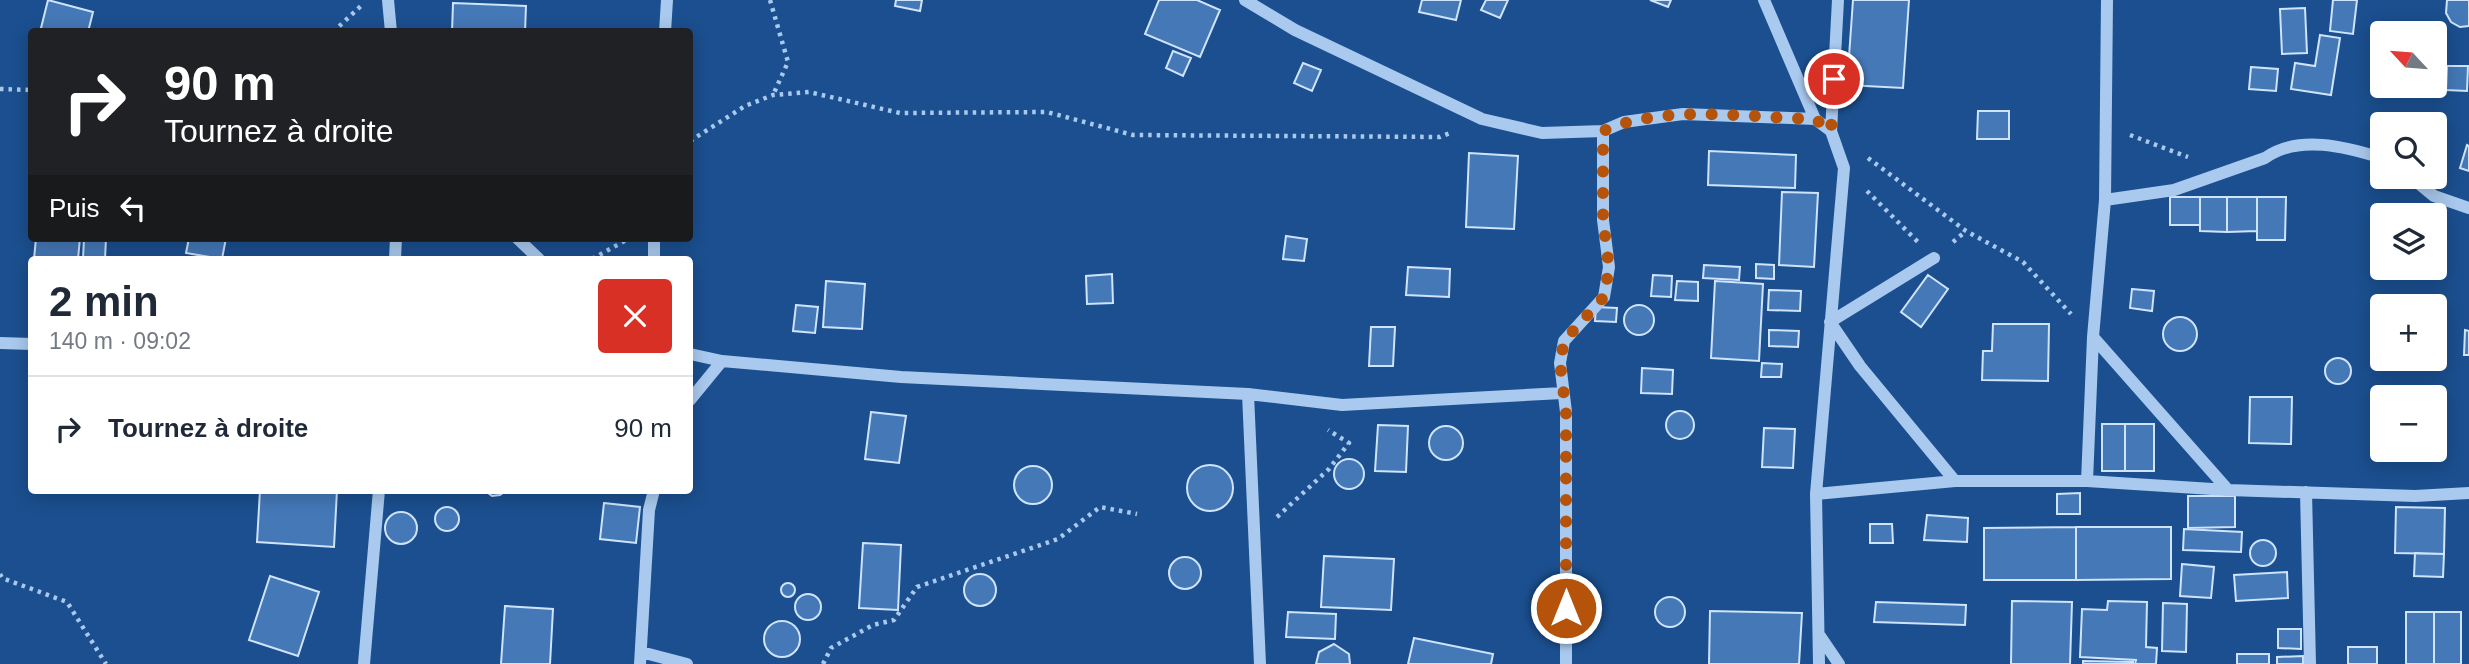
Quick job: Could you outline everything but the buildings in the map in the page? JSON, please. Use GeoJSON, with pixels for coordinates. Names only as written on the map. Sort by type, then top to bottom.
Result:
{"type":"FeatureCollection","features":[{"type":"Feature","properties":{"kind":"street"},"geometry":{"type":"LineString","coordinates":[[388,0],[391,28]]}},
{"type":"Feature","properties":{"kind":"street"},"geometry":{"type":"LineString","coordinates":[[665,28],[667,0]]}},
{"type":"Feature","properties":{"kind":"street"},"geometry":{"type":"LineString","coordinates":[[1245,0],[1295,30],[1482,119],[1542,133],[1603,131],[1624,122],[1683,114],[1815,119]]}},
{"type":"Feature","properties":{"kind":"street"},"geometry":{"type":"LineString","coordinates":[[1763,0],[1815,119],[1831,131]]}},
{"type":"Feature","properties":{"kind":"street"},"geometry":{"type":"LineString","coordinates":[[1819,664],[1816,494],[1844,168],[1831,131],[1838,0]]}},
{"type":"Feature","properties":{"kind":"street"},"geometry":{"type":"LineString","coordinates":[[2087,481],[2093,337],[2105,200],[2107,0]]}},
{"type":"Feature","properties":{"kind":"street"},"geometry":{"type":"LineString","coordinates":[[1566,664],[1566,412],[1560,363],[1564,341],[1604,297],[1609,267],[1603,220],[1603,131]]}},
{"type":"Feature","properties":{"kind":"street"},"geometry":{"type":"LineString","coordinates":[[2105,200],[2174,190],[2265,158],[2278,149],[2335,144],[2370,154]]}},
{"type":"Feature","properties":{"kind":"street"},"geometry":{"type":"LineString","coordinates":[[2426,189],[2434,196],[2469,208]]}},
{"type":"Feature","properties":{"kind":"street"},"geometry":{"type":"LineString","coordinates":[[521,242],[536,256]]}},
{"type":"Feature","properties":{"kind":"street"},"geometry":{"type":"LineString","coordinates":[[1830,322],[1934,258]]}},
{"type":"Feature","properties":{"kind":"street"},"geometry":{"type":"LineString","coordinates":[[1830,322],[1860,366],[1955,481]]}},
{"type":"Feature","properties":{"kind":"street"},"geometry":{"type":"LineString","coordinates":[[2093,337],[2228,489]]}},
{"type":"Feature","properties":{"kind":"street"},"geometry":{"type":"LineString","coordinates":[[0,343],[28,344]]}},
{"type":"Feature","properties":{"kind":"street"},"geometry":{"type":"LineString","coordinates":[[693,355],[722,361],[901,377],[1248,394],[1342,405],[1562,393]]}},
{"type":"Feature","properties":{"kind":"street"},"geometry":{"type":"LineString","coordinates":[[693,396],[722,361]]}},
{"type":"Feature","properties":{"kind":"street"},"geometry":{"type":"LineString","coordinates":[[1248,394],[1260,664]]}},
{"type":"Feature","properties":{"kind":"street"},"geometry":{"type":"LineString","coordinates":[[1816,494],[1955,481],[2087,481],[2415,496],[2469,494]]}},
{"type":"Feature","properties":{"kind":"street"},"geometry":{"type":"LineString","coordinates":[[2306,492],[2310,664]]}},
{"type":"Feature","properties":{"kind":"street"},"geometry":{"type":"LineString","coordinates":[[364,664],[379,494]]}},
{"type":"Feature","properties":{"kind":"street"},"geometry":{"type":"LineString","coordinates":[[653,494],[649,510],[641,658],[687,664]]}},
{"type":"Feature","properties":{"kind":"street"},"geometry":{"type":"LineString","coordinates":[[1820,636],[1839,664]]}},
{"type":"Feature","properties":{"kind":"path"},"geometry":{"type":"LineString","coordinates":[[336,28],[367,0]]}},
{"type":"Feature","properties":{"kind":"path"},"geometry":{"type":"LineString","coordinates":[[770,0],[788,62],[773,95]]}},
{"type":"Feature","properties":{"kind":"path"},"geometry":{"type":"LineString","coordinates":[[0,89],[28,90]]}},
{"type":"Feature","properties":{"kind":"path"},"geometry":{"type":"LineString","coordinates":[[693,139],[745,106],[773,95],[809,92],[900,113],[1047,112],[1133,135],[1440,137],[1482,119]]}},
{"type":"Feature","properties":{"kind":"path"},"geometry":{"type":"LineString","coordinates":[[2107,126],[2194,158]]}},
{"type":"Feature","properties":{"kind":"path"},"geometry":{"type":"LineString","coordinates":[[1831,131],[1966,231],[2023,262],[2093,337]]}},
{"type":"Feature","properties":{"kind":"path"},"geometry":{"type":"LineString","coordinates":[[1844,168],[1934,258],[1966,231]]}},
{"type":"Feature","properties":{"kind":"path"},"geometry":{"type":"LineString","coordinates":[[597,256],[621,242]]}},
{"type":"Feature","properties":{"kind":"path"},"geometry":{"type":"LineString","coordinates":[[1254,534],[1296,503],[1349,443],[1321,426]]}},
{"type":"Feature","properties":{"kind":"path"},"geometry":{"type":"LineString","coordinates":[[823,664],[831,648],[873,625],[894,620],[917,587],[1058,539],[1100,507],[1137,514]]}},
{"type":"Feature","properties":{"kind":"path"},"geometry":{"type":"LineString","coordinates":[[0,574],[2,578],[67,603],[106,664]]}},
{"type":"Feature","properties":{"kind":"route"},"geometry":{"type":"LineString","coordinates":[[1566,608],[1566,412],[1560,363],[1564,341],[1604,297],[1609,267],[1603,220],[1603,131],[1624,122],[1683,114],[1815,119],[1831,131],[1834,79]]}}]}
